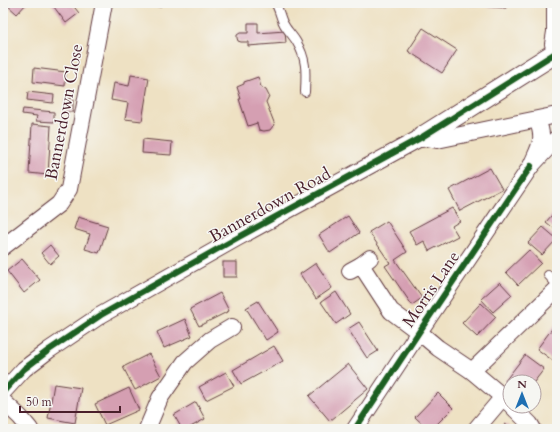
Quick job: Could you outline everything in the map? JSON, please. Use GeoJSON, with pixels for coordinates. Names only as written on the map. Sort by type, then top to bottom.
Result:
{"type":"FeatureCollection","features":[{"type":"Feature","properties":{"kind":"street","name":"Bannerdown Close"},"geometry":{"type":"LineString","coordinates":[[3,247],[59,204],[70,189],[104,3]]}},
{"type":"Feature","properties":{"kind":"street"},"geometry":{"type":"LineString","coordinates":[[555,7],[555,32],[553,44],[557,52]]}},
{"type":"Feature","properties":{"kind":"street","name":"Bannerdown Road"},"geometry":{"type":"LineString","coordinates":[[3,392],[24,369],[49,350],[101,315],[237,238],[422,137],[557,52]]}},
{"type":"Feature","properties":{"kind":"street"},"geometry":{"type":"LineString","coordinates":[[422,137],[437,140],[557,115]]}},
{"type":"Feature","properties":{"kind":"street","name":"Morris Lane"},"geometry":{"type":"LineString","coordinates":[[531,166],[541,141],[540,128],[537,120]]}},
{"type":"Feature","properties":{"kind":"street","name":"Morris Lane"},"geometry":{"type":"LineString","coordinates":[[355,429],[531,166],[557,138]]}},
{"type":"Feature","properties":{"kind":"street"},"geometry":{"type":"LineString","coordinates":[[360,264],[391,311],[438,348],[472,371],[502,397]]}},
{"type":"Feature","properties":{"kind":"street"},"geometry":{"type":"LineString","coordinates":[[472,371],[557,289]]}},
{"type":"Feature","properties":{"kind":"street"},"geometry":{"type":"LineString","coordinates":[[147,429],[160,398],[185,362],[210,340],[232,327]]}},
{"type":"Feature","properties":{"kind":"street"},"geometry":{"type":"LineString","coordinates":[[3,401],[30,429]]}},
{"type":"Feature","properties":{"kind":"street"},"geometry":{"type":"LineString","coordinates":[[476,429],[502,407]]}},
{"type":"Feature","properties":{"kind":"street"},"geometry":{"type":"LineString","coordinates":[[520,414],[533,429]]}},
{"type":"Feature","properties":{"kind":"lane"},"geometry":{"type":"LineString","coordinates":[[275,3],[278,7],[284,26],[295,40],[303,55],[306,72],[305,92]]}},
{"type":"Feature","properties":{"kind":"lane"},"geometry":{"type":"LineString","coordinates":[[548,275],[557,285]]}},
{"type":"Feature","properties":{"kind":"building"},"geometry":{"type":"Polygon","coordinates":[[[5,3],[27,3],[17,14],[5,3]]]}},
{"type":"Feature","properties":{"kind":"building"},"geometry":{"type":"Polygon","coordinates":[[[51,3],[71,3],[79,13],[66,23],[51,3]]]}},
{"type":"Feature","properties":{"kind":"building"},"geometry":{"type":"Polygon","coordinates":[[[139,3],[161,3],[160,7],[139,3]]]}},
{"type":"Feature","properties":{"kind":"building"},"geometry":{"type":"Polygon","coordinates":[[[470,3],[507,3],[506,8],[469,5],[470,3]]]}},
{"type":"Feature","properties":{"kind":"building"},"geometry":{"type":"Polygon","coordinates":[[[248,23],[258,23],[258,33],[285,31],[286,43],[248,46],[248,42],[238,41],[237,35],[240,33],[248,33],[248,23]]]}},
{"type":"Feature","properties":{"kind":"building"},"geometry":{"type":"Polygon","coordinates":[[[423,28],[457,50],[442,73],[408,51],[423,28]]]}},
{"type":"Feature","properties":{"kind":"building"},"geometry":{"type":"Polygon","coordinates":[[[34,68],[66,72],[65,86],[33,82],[34,68]]]}},
{"type":"Feature","properties":{"kind":"building"},"geometry":{"type":"Polygon","coordinates":[[[131,75],[149,78],[142,121],[125,119],[128,103],[111,100],[114,83],[129,86],[131,75]]]}},
{"type":"Feature","properties":{"kind":"building"},"geometry":{"type":"Polygon","coordinates":[[[258,77],[261,87],[266,90],[269,96],[266,102],[275,125],[270,130],[259,130],[257,123],[248,126],[239,99],[241,99],[237,87],[244,84],[244,82],[258,77]]]}},
{"type":"Feature","properties":{"kind":"building"},"geometry":{"type":"Polygon","coordinates":[[[28,92],[54,95],[53,103],[27,100],[28,92]]]}},
{"type":"Feature","properties":{"kind":"building"},"geometry":{"type":"Polygon","coordinates":[[[73,98],[73,112],[65,112],[65,99],[73,98]]]}},
{"type":"Feature","properties":{"kind":"building"},"geometry":{"type":"Polygon","coordinates":[[[23,109],[54,112],[54,122],[36,121],[37,116],[22,114],[23,109]]]}},
{"type":"Feature","properties":{"kind":"building"},"geometry":{"type":"Polygon","coordinates":[[[32,124],[51,126],[48,175],[29,173],[32,124]]]}},
{"type":"Feature","properties":{"kind":"building"},"geometry":{"type":"Polygon","coordinates":[[[143,139],[172,142],[171,155],[142,153],[143,139]]]}},
{"type":"Feature","properties":{"kind":"building"},"geometry":{"type":"Polygon","coordinates":[[[490,168],[502,189],[460,211],[449,190],[490,168]]]}},
{"type":"Feature","properties":{"kind":"building"},"geometry":{"type":"Polygon","coordinates":[[[452,208],[460,221],[452,226],[458,236],[429,251],[424,241],[417,245],[409,231],[452,208]]]}},
{"type":"Feature","properties":{"kind":"building"},"geometry":{"type":"Polygon","coordinates":[[[557,209],[557,231],[546,222],[557,209]]]}},
{"type":"Feature","properties":{"kind":"building"},"geometry":{"type":"Polygon","coordinates":[[[348,216],[359,233],[330,253],[319,235],[348,216]]]}},
{"type":"Feature","properties":{"kind":"building"},"geometry":{"type":"Polygon","coordinates":[[[78,217],[108,226],[99,253],[85,249],[90,234],[74,229],[78,217]]]}},
{"type":"Feature","properties":{"kind":"building"},"geometry":{"type":"Polygon","coordinates":[[[387,221],[407,252],[395,260],[422,298],[412,305],[385,266],[390,263],[369,232],[387,221]]]}},
{"type":"Feature","properties":{"kind":"building"},"geometry":{"type":"Polygon","coordinates":[[[543,227],[557,239],[542,255],[528,243],[543,227]]]}},
{"type":"Feature","properties":{"kind":"building"},"geometry":{"type":"Polygon","coordinates":[[[50,245],[59,256],[50,264],[41,253],[50,245]]]}},
{"type":"Feature","properties":{"kind":"building"},"geometry":{"type":"Polygon","coordinates":[[[529,250],[541,263],[518,285],[506,272],[529,250]]]}},
{"type":"Feature","properties":{"kind":"building"},"geometry":{"type":"Polygon","coordinates":[[[22,259],[40,280],[24,293],[7,271],[22,259]]]}},
{"type":"Feature","properties":{"kind":"building"},"geometry":{"type":"Polygon","coordinates":[[[223,262],[237,262],[237,277],[223,277],[223,262]]]}},
{"type":"Feature","properties":{"kind":"building"},"geometry":{"type":"Polygon","coordinates":[[[316,263],[332,288],[316,299],[300,274],[316,263]]]}},
{"type":"Feature","properties":{"kind":"building"},"geometry":{"type":"Polygon","coordinates":[[[500,282],[512,295],[493,312],[481,299],[500,282]]]}},
{"type":"Feature","properties":{"kind":"building"},"geometry":{"type":"Polygon","coordinates":[[[336,292],[350,314],[336,324],[321,302],[336,292]]]}},
{"type":"Feature","properties":{"kind":"building"},"geometry":{"type":"Polygon","coordinates":[[[220,293],[229,311],[199,326],[190,309],[220,293]]]}},
{"type":"Feature","properties":{"kind":"building"},"geometry":{"type":"Polygon","coordinates":[[[258,301],[278,332],[266,340],[246,308],[258,301]]]}},
{"type":"Feature","properties":{"kind":"building"},"geometry":{"type":"Polygon","coordinates":[[[481,303],[496,317],[477,337],[462,323],[481,303]]]}},
{"type":"Feature","properties":{"kind":"building"},"geometry":{"type":"Polygon","coordinates":[[[185,319],[192,336],[164,348],[157,332],[185,319]]]}},
{"type":"Feature","properties":{"kind":"building"},"geometry":{"type":"Polygon","coordinates":[[[359,322],[378,351],[367,358],[348,329],[359,322]]]}},
{"type":"Feature","properties":{"kind":"building"},"geometry":{"type":"Polygon","coordinates":[[[557,322],[557,362],[556,363],[537,349],[557,322]]]}},
{"type":"Feature","properties":{"kind":"building"},"geometry":{"type":"Polygon","coordinates":[[[274,346],[283,361],[241,384],[233,370],[274,346]]]}},
{"type":"Feature","properties":{"kind":"building"},"geometry":{"type":"Polygon","coordinates":[[[149,354],[161,376],[135,390],[123,367],[149,354]]]}},
{"type":"Feature","properties":{"kind":"building"},"geometry":{"type":"Polygon","coordinates":[[[525,355],[544,369],[540,374],[510,374],[525,355]]]}},
{"type":"Feature","properties":{"kind":"building"},"geometry":{"type":"Polygon","coordinates":[[[348,364],[368,389],[330,421],[309,396],[348,364]]]}},
{"type":"Feature","properties":{"kind":"building"},"geometry":{"type":"Polygon","coordinates":[[[226,372],[234,386],[206,400],[199,387],[226,372]]]}},
{"type":"Feature","properties":{"kind":"building"},"geometry":{"type":"Polygon","coordinates":[[[54,384],[81,388],[75,423],[48,418],[54,384]]]}},
{"type":"Feature","properties":{"kind":"building"},"geometry":{"type":"Polygon","coordinates":[[[129,388],[139,410],[105,425],[95,404],[129,388]]]}},
{"type":"Feature","properties":{"kind":"building"},"geometry":{"type":"Polygon","coordinates":[[[438,393],[453,408],[432,429],[428,429],[415,417],[438,393]]]}},
{"type":"Feature","properties":{"kind":"building"},"geometry":{"type":"Polygon","coordinates":[[[196,402],[205,419],[187,429],[182,429],[174,415],[196,402]]]}},
{"type":"Feature","properties":{"kind":"building"},"geometry":{"type":"Polygon","coordinates":[[[505,424],[513,429],[502,429],[505,424]]]}},
{"type":"Feature","properties":{"kind":"cycle path"},"geometry":{"type":"LineString","coordinates":[[3,392],[24,369],[49,350],[101,315],[237,238],[422,137],[557,52]]}},
{"type":"Feature","properties":{"kind":"cycle path"},"geometry":{"type":"LineString","coordinates":[[355,429],[531,166]]}}]}
